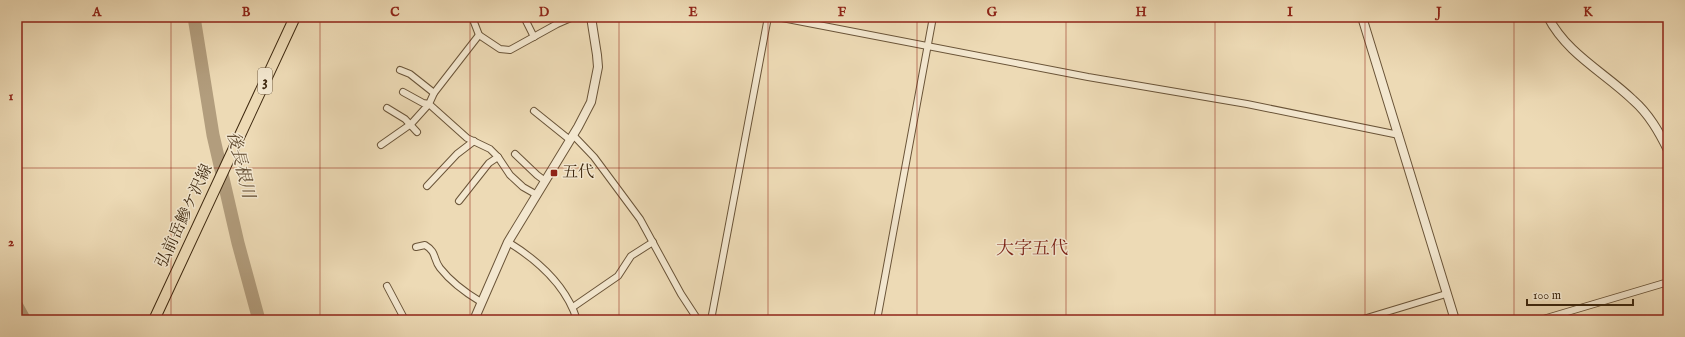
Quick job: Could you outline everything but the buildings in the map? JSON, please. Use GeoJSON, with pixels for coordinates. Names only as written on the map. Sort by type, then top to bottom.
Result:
{"type":"FeatureCollection","features":[{"type":"Feature","properties":{"kind":"main road","name":"弘前岳鰺ケ沢線"},"geometry":{"type":"LineString","coordinates":[[154,320],[295,17]]}},
{"type":"Feature","properties":{"kind":"street"},"geometry":{"type":"LineString","coordinates":[[472,17],[479,35],[500,49],[510,50],[572,17]]}},
{"type":"Feature","properties":{"kind":"street"},"geometry":{"type":"LineString","coordinates":[[524,17],[534,37]]}},
{"type":"Feature","properties":{"kind":"street"},"geometry":{"type":"LineString","coordinates":[[474,320],[508,242],[572,137],[591,102],[598,67],[598,55],[591,17]]}},
{"type":"Feature","properties":{"kind":"street"},"geometry":{"type":"LineString","coordinates":[[711,320],[768,17]]}},
{"type":"Feature","properties":{"kind":"street"},"geometry":{"type":"LineString","coordinates":[[777,17],[1088,76],[1247,104],[1399,135]]}},
{"type":"Feature","properties":{"kind":"street"},"geometry":{"type":"LineString","coordinates":[[877,320],[933,17]]}},
{"type":"Feature","properties":{"kind":"street"},"geometry":{"type":"LineString","coordinates":[[1362,17],[1454,320]]}},
{"type":"Feature","properties":{"kind":"street"},"geometry":{"type":"LineString","coordinates":[[1548,17],[1560,36],[1571,49],[1625,92],[1643,109],[1668,150]]}},
{"type":"Feature","properties":{"kind":"street"},"geometry":{"type":"LineString","coordinates":[[381,144],[411,124],[429,104],[434,93],[479,35]]}},
{"type":"Feature","properties":{"kind":"street"},"geometry":{"type":"LineString","coordinates":[[400,70],[410,74],[434,93]]}},
{"type":"Feature","properties":{"kind":"street"},"geometry":{"type":"LineString","coordinates":[[403,92],[423,103],[429,104],[467,138],[490,149],[498,157],[510,175],[523,187],[537,195]]}},
{"type":"Feature","properties":{"kind":"street"},"geometry":{"type":"LineString","coordinates":[[387,108],[411,124],[417,132]]}},
{"type":"Feature","properties":{"kind":"street"},"geometry":{"type":"LineString","coordinates":[[534,111],[558,131],[572,137],[594,157],[640,218],[681,294],[697,320]]}},
{"type":"Feature","properties":{"kind":"street"},"geometry":{"type":"LineString","coordinates":[[427,186],[457,154],[474,141]]}},
{"type":"Feature","properties":{"kind":"street"},"geometry":{"type":"LineString","coordinates":[[515,154],[545,181]]}},
{"type":"Feature","properties":{"kind":"street"},"geometry":{"type":"LineString","coordinates":[[460,201],[489,163],[498,157]]}},
{"type":"Feature","properties":{"kind":"street"},"geometry":{"type":"LineString","coordinates":[[508,242],[539,264],[558,283],[573,307],[577,320]]}},
{"type":"Feature","properties":{"kind":"street"},"geometry":{"type":"LineString","coordinates":[[573,307],[618,276],[631,256],[653,242]]}},
{"type":"Feature","properties":{"kind":"street"},"geometry":{"type":"LineString","coordinates":[[416,247],[425,245],[430,247],[435,254],[439,267],[467,294],[481,302]]}},
{"type":"Feature","properties":{"kind":"street"},"geometry":{"type":"LineString","coordinates":[[1540,320],[1668,282]]}},
{"type":"Feature","properties":{"kind":"street"},"geometry":{"type":"LineString","coordinates":[[387,286],[405,320]]}},
{"type":"Feature","properties":{"kind":"street"},"geometry":{"type":"LineString","coordinates":[[1360,320],[1446,294]]}},
{"type":"Feature","properties":{"kind":"waterway","name":"後長根川"},"geometry":{"type":"LineString","coordinates":[[194,17],[213,135],[238,243],[259,320]]}},
{"type":"Feature","properties":{"kind":"waterway"},"geometry":{"type":"LineString","coordinates":[[17,300],[28,320]]}},
{"type":"Feature","properties":{"kind":"place","name":"五代"},"geometry":{"type":"Point","coordinates":[554,173]}},
{"type":"Feature","properties":{"kind":"district","name":"大字五代"},"geometry":{"type":"Point","coordinates":[1032,249]}}]}
